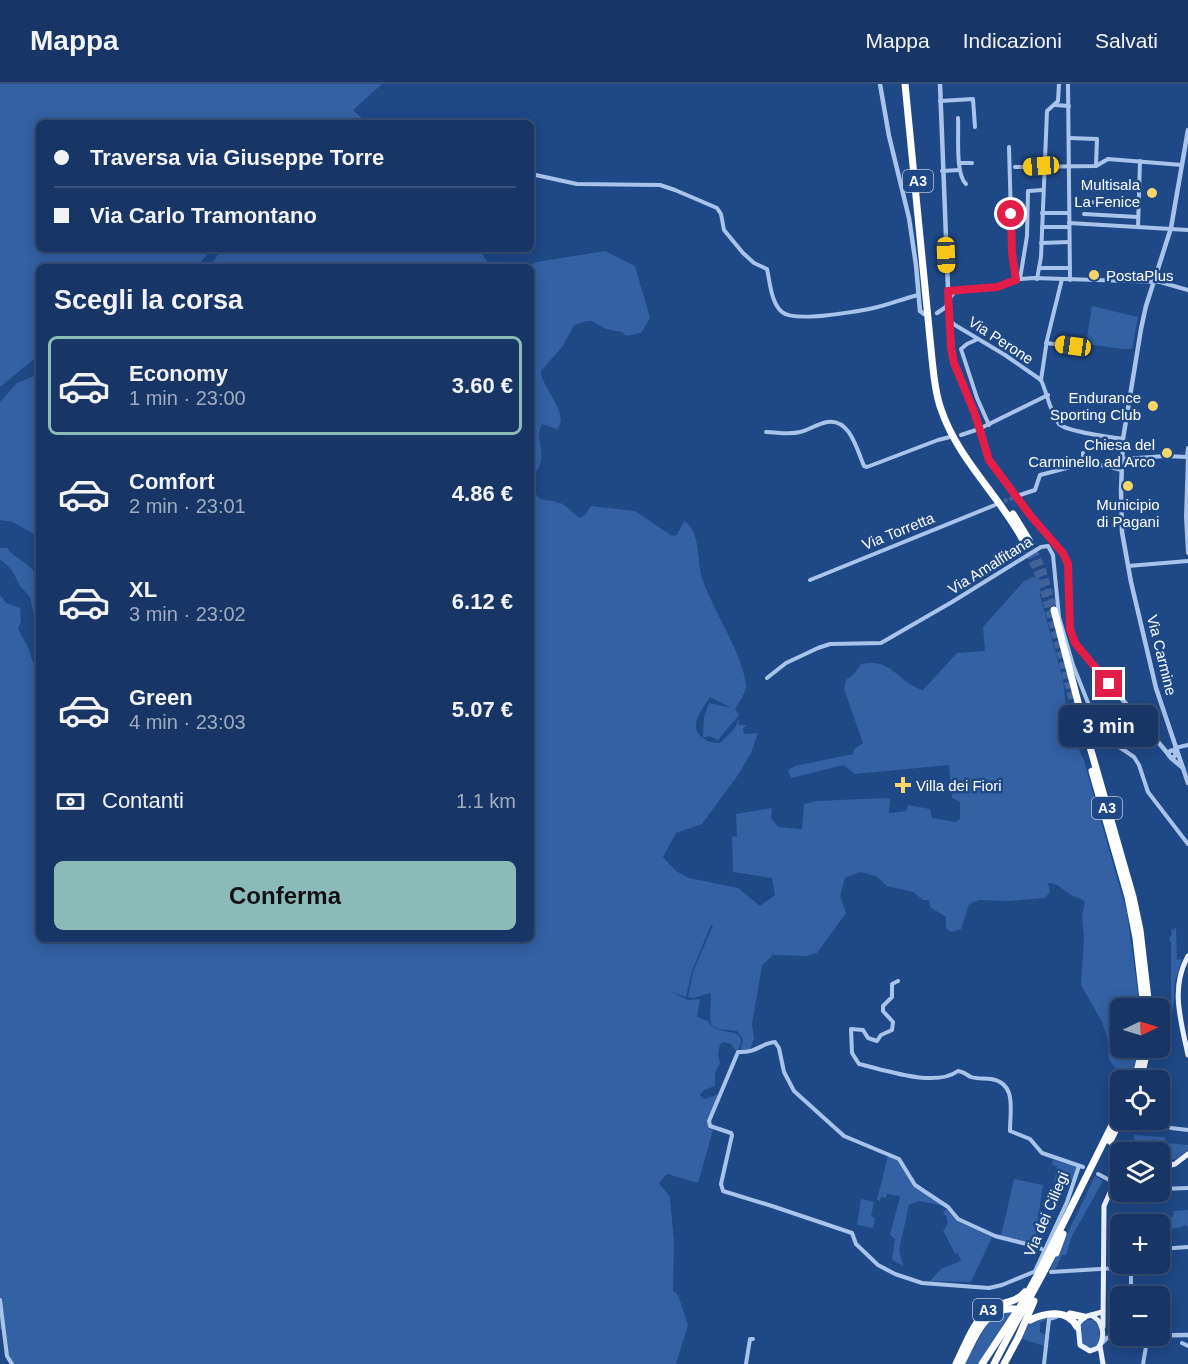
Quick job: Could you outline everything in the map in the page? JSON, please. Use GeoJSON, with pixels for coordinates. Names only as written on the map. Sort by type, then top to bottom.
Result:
{"type":"FeatureCollection","features":[{"type":"Feature","properties":{"kind":"highway","name":"A3"},"geometry":{"type":"LineString","coordinates":[[907,84],[932,359],[939,401],[957,445],[1027,541]]}},
{"type":"Feature","properties":{"kind":"highway","name":"A3"},"geometry":{"type":"LineString","coordinates":[[1054,610],[1086,733],[1135,904],[1148,998]]}},
{"type":"Feature","properties":{"kind":"highway","name":"A3"},"geometry":{"type":"LineString","coordinates":[[1082,734],[1128,897],[1136,938],[1143,998]]}},
{"type":"Feature","properties":{"kind":"highway","name":"A3"},"geometry":{"type":"LineString","coordinates":[[982,1364],[1021,1305],[1110,1129]]}},
{"type":"Feature","properties":{"kind":"highway","name":"A3"},"geometry":{"type":"LineString","coordinates":[[994,1364],[1010,1332],[1035,1292],[1115,1130]]}},
{"type":"Feature","properties":{"kind":"highway"},"geometry":{"type":"LineString","coordinates":[[1002,1364],[1018,1338],[1063,1234]]}},
{"type":"Feature","properties":{"kind":"highway","name":"A3"},"geometry":{"type":"LineString","coordinates":[[956,1364],[983,1314],[998,1305],[1018,1300],[1036,1273]]}},
{"type":"Feature","properties":{"kind":"highway","name":"A3"},"geometry":{"type":"LineString","coordinates":[[962,1364],[988,1317],[1001,1310],[1015,1309]]}},
{"type":"Feature","properties":{"kind":"highway"},"geometry":{"type":"LineString","coordinates":[[1031,1311],[1060,1311],[1087,1316]]}},
{"type":"Feature","properties":{"kind":"highway"},"geometry":{"type":"LineString","coordinates":[[1030,1320],[1045,1314],[1062,1315],[1070,1317],[1077,1327]]}},
{"type":"Feature","properties":{"kind":"highway","name":"A3"},"geometry":{"type":"LineString","coordinates":[[1002,1364],[1015,1336]]}},
{"type":"Feature","properties":{"kind":"main road"},"geometry":{"type":"LineString","coordinates":[[1188,956],[1180,975],[1177,996],[1188,1055]]}},
{"type":"Feature","properties":{"kind":"main road"},"geometry":{"type":"LineString","coordinates":[[1170,1165],[1188,1154]]}},
{"type":"Feature","properties":{"kind":"main road"},"geometry":{"type":"LineString","coordinates":[[1102,1363],[1104,1206],[1110,1191]]}},
{"type":"Feature","properties":{"kind":"main road"},"geometry":{"type":"LineString","coordinates":[[1102,1312],[1087,1316],[1079,1321],[1077,1327],[1080,1345],[1102,1363]]}},
{"type":"Feature","properties":{"kind":"main road"},"geometry":{"type":"LineString","coordinates":[[1087,1316],[1097,1318],[1103,1328]]}},
{"type":"Feature","properties":{"kind":"main road"},"geometry":{"type":"LineString","coordinates":[[1090,1351],[1101,1345]]}},
{"type":"Feature","properties":{"kind":"street"},"geometry":{"type":"LineString","coordinates":[[880,84],[889,136],[909,218],[920,311],[924,314]]}},
{"type":"Feature","properties":{"kind":"street"},"geometry":{"type":"LineString","coordinates":[[940,84],[947,283],[954,363],[989,460],[1066,558],[1069,570],[1070,629],[1075,643],[1155,739],[1173,752],[1188,745]]}},
{"type":"Feature","properties":{"kind":"street"},"geometry":{"type":"LineString","coordinates":[[1037,279],[1042,227],[1047,111],[1058,101],[1059,84]]}},
{"type":"Feature","properties":{"kind":"street"},"geometry":{"type":"LineString","coordinates":[[1068,84],[1070,280]]}},
{"type":"Feature","properties":{"kind":"street"},"geometry":{"type":"LineString","coordinates":[[940,101],[973,99],[975,127]]}},
{"type":"Feature","properties":{"kind":"street"},"geometry":{"type":"LineString","coordinates":[[1055,105],[1069,106]]}},
{"type":"Feature","properties":{"kind":"street"},"geometry":{"type":"LineString","coordinates":[[958,118],[959,170],[966,184]]}},
{"type":"Feature","properties":{"kind":"street","name":"Via Carmine"},"geometry":{"type":"LineString","coordinates":[[1187,132],[1171,228],[1141,329],[1123,439],[1121,506],[1122,532],[1128,566],[1156,688],[1173,752],[1185,767],[1188,783]]}},
{"type":"Feature","properties":{"kind":"street"},"geometry":{"type":"LineString","coordinates":[[1069,138],[1097,139],[1096,166]]}},
{"type":"Feature","properties":{"kind":"street"},"geometry":{"type":"LineString","coordinates":[[1009,147],[1012,253],[1018,280]]}},
{"type":"Feature","properties":{"kind":"street"},"geometry":{"type":"LineString","coordinates":[[1014,167],[1096,166],[1108,159],[1182,165]]}},
{"type":"Feature","properties":{"kind":"street"},"geometry":{"type":"LineString","coordinates":[[1138,227],[1140,161]]}},
{"type":"Feature","properties":{"kind":"street"},"geometry":{"type":"LineString","coordinates":[[959,163],[972,163]]}},
{"type":"Feature","properties":{"kind":"street"},"geometry":{"type":"LineString","coordinates":[[942,171],[959,170]]}},
{"type":"Feature","properties":{"kind":"street"},"geometry":{"type":"LineString","coordinates":[[534,175],[577,184],[660,185],[717,208],[721,214],[724,230],[743,254],[754,263],[767,269],[774,302],[785,315],[793,317],[871,309],[918,295]]}},
{"type":"Feature","properties":{"kind":"street"},"geometry":{"type":"LineString","coordinates":[[1018,280],[1028,236],[1028,191],[1043,190]]}},
{"type":"Feature","properties":{"kind":"street"},"geometry":{"type":"LineString","coordinates":[[1085,202],[1139,204]]}},
{"type":"Feature","properties":{"kind":"street"},"geometry":{"type":"LineString","coordinates":[[1042,213],[1069,213]]}},
{"type":"Feature","properties":{"kind":"street"},"geometry":{"type":"LineString","coordinates":[[1084,214],[1138,217]]}},
{"type":"Feature","properties":{"kind":"street"},"geometry":{"type":"LineString","coordinates":[[1042,227],[1069,225],[1188,230]]}},
{"type":"Feature","properties":{"kind":"street"},"geometry":{"type":"LineString","coordinates":[[1041,243],[1069,242]]}},
{"type":"Feature","properties":{"kind":"street"},"geometry":{"type":"LineString","coordinates":[[1039,268],[1070,268]]}},
{"type":"Feature","properties":{"kind":"street"},"geometry":{"type":"LineString","coordinates":[[948,291],[997,287],[1018,280],[1037,279],[1155,282],[1188,290]]}},
{"type":"Feature","properties":{"kind":"street"},"geometry":{"type":"LineString","coordinates":[[1062,279],[1047,340],[1041,380],[1057,420],[1062,426],[1123,439]]}},
{"type":"Feature","properties":{"kind":"street"},"geometry":{"type":"LineString","coordinates":[[947,283],[955,291]]}},
{"type":"Feature","properties":{"kind":"street"},"geometry":{"type":"LineString","coordinates":[[949,314],[938,312],[946,307],[955,291]]}},
{"type":"Feature","properties":{"kind":"street","name":"Via Perone"},"geometry":{"type":"LineString","coordinates":[[949,314],[979,339],[1041,380]]}},
{"type":"Feature","properties":{"kind":"street"},"geometry":{"type":"LineString","coordinates":[[979,339],[961,349],[977,398],[989,425]]}},
{"type":"Feature","properties":{"kind":"street"},"geometry":{"type":"LineString","coordinates":[[1047,340],[1077,347],[1085,345]]}},
{"type":"Feature","properties":{"kind":"street"},"geometry":{"type":"LineString","coordinates":[[961,435],[989,425],[1048,395]]}},
{"type":"Feature","properties":{"kind":"street"},"geometry":{"type":"LineString","coordinates":[[766,432],[795,433],[830,422],[839,423],[853,439],[864,466],[867,467],[950,437]]}},
{"type":"Feature","properties":{"kind":"street"},"geometry":{"type":"LineString","coordinates":[[1188,448],[1186,517],[1188,553]]}},
{"type":"Feature","properties":{"kind":"street"},"geometry":{"type":"LineString","coordinates":[[1083,453],[1083,464]]}},
{"type":"Feature","properties":{"kind":"street"},"geometry":{"type":"LineString","coordinates":[[1123,459],[1187,457]]}},
{"type":"Feature","properties":{"kind":"street"},"geometry":{"type":"LineString","coordinates":[[1020,495],[1035,490],[1040,475],[1070,466],[1097,464],[1122,470]]}},
{"type":"Feature","properties":{"kind":"street","name":"Via Torretta"},"geometry":{"type":"LineString","coordinates":[[810,580],[995,505]]}},
{"type":"Feature","properties":{"kind":"street","name":"Via Amalfitana"},"geometry":{"type":"LineString","coordinates":[[767,678],[786,663],[830,644],[881,643],[1040,548],[1048,546],[1053,555],[1059,616],[1073,666],[1098,728],[1106,738],[1134,758],[1139,765],[1148,792],[1188,844]]}},
{"type":"Feature","properties":{"kind":"street"},"geometry":{"type":"LineString","coordinates":[[1128,566],[1188,561]]}},
{"type":"Feature","properties":{"kind":"street","name":"Via dei Ciliegi"},"geometry":{"type":"LineString","coordinates":[[898,981],[892,984],[892,997],[883,1004],[882,1009],[893,1022],[892,1030],[881,1035],[877,1041],[868,1038],[863,1030],[852,1029],[852,1053],[859,1064],[930,1078],[953,1075],[958,1071],[965,1072],[971,1077],[989,1078],[1002,1082],[1010,1094],[1010,1131],[1030,1139],[1042,1153],[1081,1167],[1036,1273]]}},
{"type":"Feature","properties":{"kind":"street"},"geometry":{"type":"LineString","coordinates":[[1036,1273],[989,1288],[922,1283],[895,1274],[878,1265],[856,1244],[852,1233],[723,1191],[721,1189],[732,1135],[731,1132],[710,1126],[709,1121],[738,1052],[756,1051],[775,1042],[779,1048],[784,1072],[794,1091],[844,1136],[899,1159],[915,1185],[948,1207],[958,1220],[995,1236],[1034,1246],[1044,1251]]}},
{"type":"Feature","properties":{"kind":"street"},"geometry":{"type":"LineString","coordinates":[[1171,1128],[1188,1130]]}},
{"type":"Feature","properties":{"kind":"street"},"geometry":{"type":"LineString","coordinates":[[1098,1174],[1110,1179]]}},
{"type":"Feature","properties":{"kind":"street"},"geometry":{"type":"LineString","coordinates":[[1170,1189],[1188,1188]]}},
{"type":"Feature","properties":{"kind":"street"},"geometry":{"type":"LineString","coordinates":[[1170,1248],[1188,1247]]}},
{"type":"Feature","properties":{"kind":"street"},"geometry":{"type":"LineString","coordinates":[[1051,1272],[1110,1268]]}},
{"type":"Feature","properties":{"kind":"street"},"geometry":{"type":"LineString","coordinates":[[0,1300],[7,1356],[12,1364]]}},
{"type":"Feature","properties":{"kind":"street"},"geometry":{"type":"LineString","coordinates":[[1044,1364],[1049,1319],[1062,1315]]}},
{"type":"Feature","properties":{"kind":"street"},"geometry":{"type":"LineString","coordinates":[[1103,1328],[1110,1335]]}},
{"type":"Feature","properties":{"kind":"street"},"geometry":{"type":"LineString","coordinates":[[1170,1335],[1188,1335]]}},
{"type":"Feature","properties":{"kind":"street"},"geometry":{"type":"LineString","coordinates":[[1101,1345],[1105,1339],[1110,1337]]}},
{"type":"Feature","properties":{"kind":"street"},"geometry":{"type":"LineString","coordinates":[[746,1364],[750,1339],[753,1339]]}},
{"type":"Feature","properties":{"kind":"street"},"geometry":{"type":"LineString","coordinates":[[1182,1343],[1188,1346]]}},
{"type":"Feature","properties":{"kind":"street"},"geometry":{"type":"LineString","coordinates":[[1143,1364],[1146,1346]]}},
{"type":"Feature","properties":{"kind":"shaded area"},"geometry":{"type":"Polygon","coordinates":[[[0,84],[382,84],[353,110],[364,120],[36,120],[36,252],[208,252],[199,264],[36,264],[36,357],[0,387],[0,84]]]}},
{"type":"Feature","properties":{"kind":"shaded area"},"geometry":{"type":"Polygon","coordinates":[[[605,251],[635,266],[650,318],[641,333],[626,336],[622,332],[606,329],[592,321],[575,325],[572,329],[562,347],[541,371],[545,385],[558,409],[560,423],[557,429],[542,424],[539,436],[541,461],[534,474],[534,264],[605,251]]]}},
{"type":"Feature","properties":{"kind":"shaded area"},"geometry":{"type":"Polygon","coordinates":[[[219,252],[482,252],[488,264],[434,264],[212,264],[219,252]]]}},
{"type":"Feature","properties":{"kind":"shaded area"},"geometry":{"type":"Polygon","coordinates":[[[1092,306],[1138,317],[1132,349],[1086,344],[1092,306]]]}},
{"type":"Feature","properties":{"kind":"shaded area"},"geometry":{"type":"Polygon","coordinates":[[[36,375],[36,535],[13,522],[0,520],[0,402],[17,383],[36,375]]]}},
{"type":"Feature","properties":{"kind":"shaded area"},"geometry":{"type":"Polygon","coordinates":[[[534,481],[539,498],[563,504],[580,518],[591,506],[635,511],[672,536],[677,535],[684,521],[694,532],[703,581],[734,646],[746,684],[744,694],[735,709],[739,715],[718,740],[709,736],[703,738],[720,743],[734,729],[740,718],[738,725],[746,725],[743,729],[744,734],[758,733],[751,753],[738,775],[702,824],[676,833],[663,857],[676,871],[689,878],[738,888],[760,906],[775,895],[772,878],[733,872],[732,836],[737,837],[736,814],[772,808],[771,818],[778,827],[802,829],[804,804],[817,801],[884,798],[890,799],[889,813],[906,811],[908,805],[930,809],[932,818],[956,822],[960,819],[960,802],[952,798],[949,765],[855,774],[844,765],[791,778],[788,770],[795,766],[853,754],[854,749],[863,743],[844,689],[846,680],[861,664],[881,664],[906,682],[923,690],[957,653],[985,651],[983,627],[1024,581],[1033,577],[1041,579],[1040,595],[1063,680],[1068,724],[1084,761],[1127,913],[1139,998],[1110,998],[1110,1058],[1137,1058],[1135,1070],[1115,1068],[1109,1059],[1107,1037],[1102,1022],[1081,985],[1084,938],[1082,916],[1085,902],[1083,900],[1071,895],[1058,885],[1048,883],[1050,892],[1045,898],[1007,901],[980,900],[969,904],[961,929],[951,932],[946,928],[946,917],[930,907],[929,900],[923,900],[913,892],[887,886],[876,876],[860,872],[845,878],[840,896],[846,913],[817,953],[806,956],[773,955],[773,951],[772,956],[762,965],[752,1024],[754,1038],[748,1052],[740,1052],[743,1039],[737,1031],[712,1026],[718,1029],[737,1034],[741,1043],[737,1052],[731,1044],[724,1042],[720,1044],[718,1055],[720,1063],[715,1073],[715,1086],[704,1090],[700,1095],[704,1099],[719,1094],[707,1121],[708,1128],[713,1130],[698,1183],[667,1174],[659,1183],[670,1197],[674,1243],[673,1291],[678,1295],[688,1325],[676,1364],[13,1364],[7,1349],[6,1329],[0,1329],[0,595],[6,603],[20,608],[21,621],[18,629],[36,666],[36,942],[534,942],[534,481]],[[710,697],[697,720],[696,728],[703,738],[704,717],[709,703],[732,708],[710,697]],[[711,925],[692,971],[686,997],[669,991],[688,1000],[700,999],[697,1017],[708,1021],[712,1026],[710,1020],[711,993],[688,997],[693,972],[713,925],[711,925]]]}},
{"type":"Feature","properties":{"kind":"shaded area"},"geometry":{"type":"Polygon","coordinates":[[[0,548],[7,548],[36,575],[36,624],[30,597],[20,586],[12,570],[0,559],[0,548]]]}},
{"type":"Feature","properties":{"kind":"shaded area"},"geometry":{"type":"Polygon","coordinates":[[[1176,928],[1177,960],[1182,959],[1175,981],[1173,1013],[1169,939],[1172,934],[1171,930],[1176,928]]]}},
{"type":"Feature","properties":{"kind":"shaded area"},"geometry":{"type":"Polygon","coordinates":[[[1134,1135],[1165,1137],[1165,1142],[1134,1142],[1134,1135]]]}},
{"type":"Feature","properties":{"kind":"shaded area"},"geometry":{"type":"Polygon","coordinates":[[[1170,1143],[1188,1145],[1188,1150],[1170,1161],[1170,1143]]]}},
{"type":"Feature","properties":{"kind":"shaded area"},"geometry":{"type":"Polygon","coordinates":[[[888,1156],[898,1161],[916,1188],[944,1206],[919,1201],[909,1205],[899,1250],[903,1266],[892,1260],[895,1239],[890,1235],[900,1196],[887,1194],[886,1198],[881,1197],[880,1201],[877,1200],[888,1156]]]}},
{"type":"Feature","properties":{"kind":"shaded area"},"geometry":{"type":"Polygon","coordinates":[[[1053,1160],[1077,1167],[1071,1186],[1054,1184],[1057,1166],[1052,1165],[1053,1160]]]}},
{"type":"Feature","properties":{"kind":"shaded area"},"geometry":{"type":"Polygon","coordinates":[[[1095,1176],[1103,1181],[1072,1236],[1066,1255],[1062,1255],[1055,1270],[1050,1270],[1095,1176]]]}},
{"type":"Feature","properties":{"kind":"shaded area"},"geometry":{"type":"Polygon","coordinates":[[[1014,1179],[1043,1185],[1034,1245],[1001,1236],[1014,1179]]]}},
{"type":"Feature","properties":{"kind":"shaded area"},"geometry":{"type":"Polygon","coordinates":[[[861,1199],[874,1202],[871,1216],[875,1218],[873,1228],[857,1225],[861,1199]]]}},
{"type":"Feature","properties":{"kind":"shaded area"},"geometry":{"type":"Polygon","coordinates":[[[945,1210],[956,1220],[992,1237],[971,1282],[930,1281],[941,1269],[961,1261],[943,1230],[948,1221],[947,1216],[943,1214],[945,1210]]]}},
{"type":"Feature","properties":{"kind":"shaded area"},"geometry":{"type":"Polygon","coordinates":[[[1188,1210],[1188,1227],[1184,1225],[1170,1229],[1170,1217],[1173,1217],[1174,1211],[1188,1210]]]}},
{"type":"Feature","properties":{"kind":"shaded area"},"geometry":{"type":"Polygon","coordinates":[[[1014,1311],[979,1364],[964,1364],[990,1319],[996,1314],[1014,1311]]]}},
{"type":"Feature","properties":{"kind":"shaded area"},"geometry":{"type":"Polygon","coordinates":[[[1046,1317],[1046,1320],[1040,1323],[1040,1332],[1045,1335],[1044,1346],[1020,1338],[1029,1323],[1046,1317]]]}},
{"type":"Feature","properties":{"kind":"shaded area"},"geometry":{"type":"Polygon","coordinates":[[[1084,1320],[1093,1320],[1099,1325],[1100,1341],[1096,1347],[1090,1349],[1083,1344],[1080,1336],[1080,1328],[1084,1320]]]}},
{"type":"Feature","properties":{"kind":"tunnel"},"geometry":{"type":"LineString","coordinates":[[998,503],[1017,497]]}},
{"type":"Feature","properties":{"kind":"tunnel"},"geometry":{"type":"LineString","coordinates":[[1029,540],[1042,568],[1054,610]]}},
{"type":"Feature","properties":{"kind":"tunnel"},"geometry":{"type":"LineString","coordinates":[[1024,542],[1041,581],[1081,734]]}},
{"type":"Feature","properties":{"kind":"place","name":"Multisala La Fenice"},"geometry":{"type":"Point","coordinates":[1152,193]}},
{"type":"Feature","properties":{"kind":"place","name":"PostaPlus"},"geometry":{"type":"Point","coordinates":[1094,275]}},
{"type":"Feature","properties":{"kind":"place","name":"Endurance Sporting Club"},"geometry":{"type":"Point","coordinates":[1153,406]}},
{"type":"Feature","properties":{"kind":"place","name":"Chiesa del Carminello ad Arco"},"geometry":{"type":"Point","coordinates":[1167,453]}},
{"type":"Feature","properties":{"kind":"place","name":"Municipio di Pagani"},"geometry":{"type":"Point","coordinates":[1128,486]}},
{"type":"Feature","properties":{"kind":"place","name":"Villa dei Fiori"},"geometry":{"type":"Point","coordinates":[903,785]}},
{"type":"Feature","properties":{"kind":"route"},"geometry":{"type":"LineString","coordinates":[[1011,214],[1012,253],[1016,280],[997,287],[948,291],[954,363],[975,414],[989,460],[1066,558],[1069,570],[1070,629],[1075,643],[1087,660],[1109,684]]}}]}
